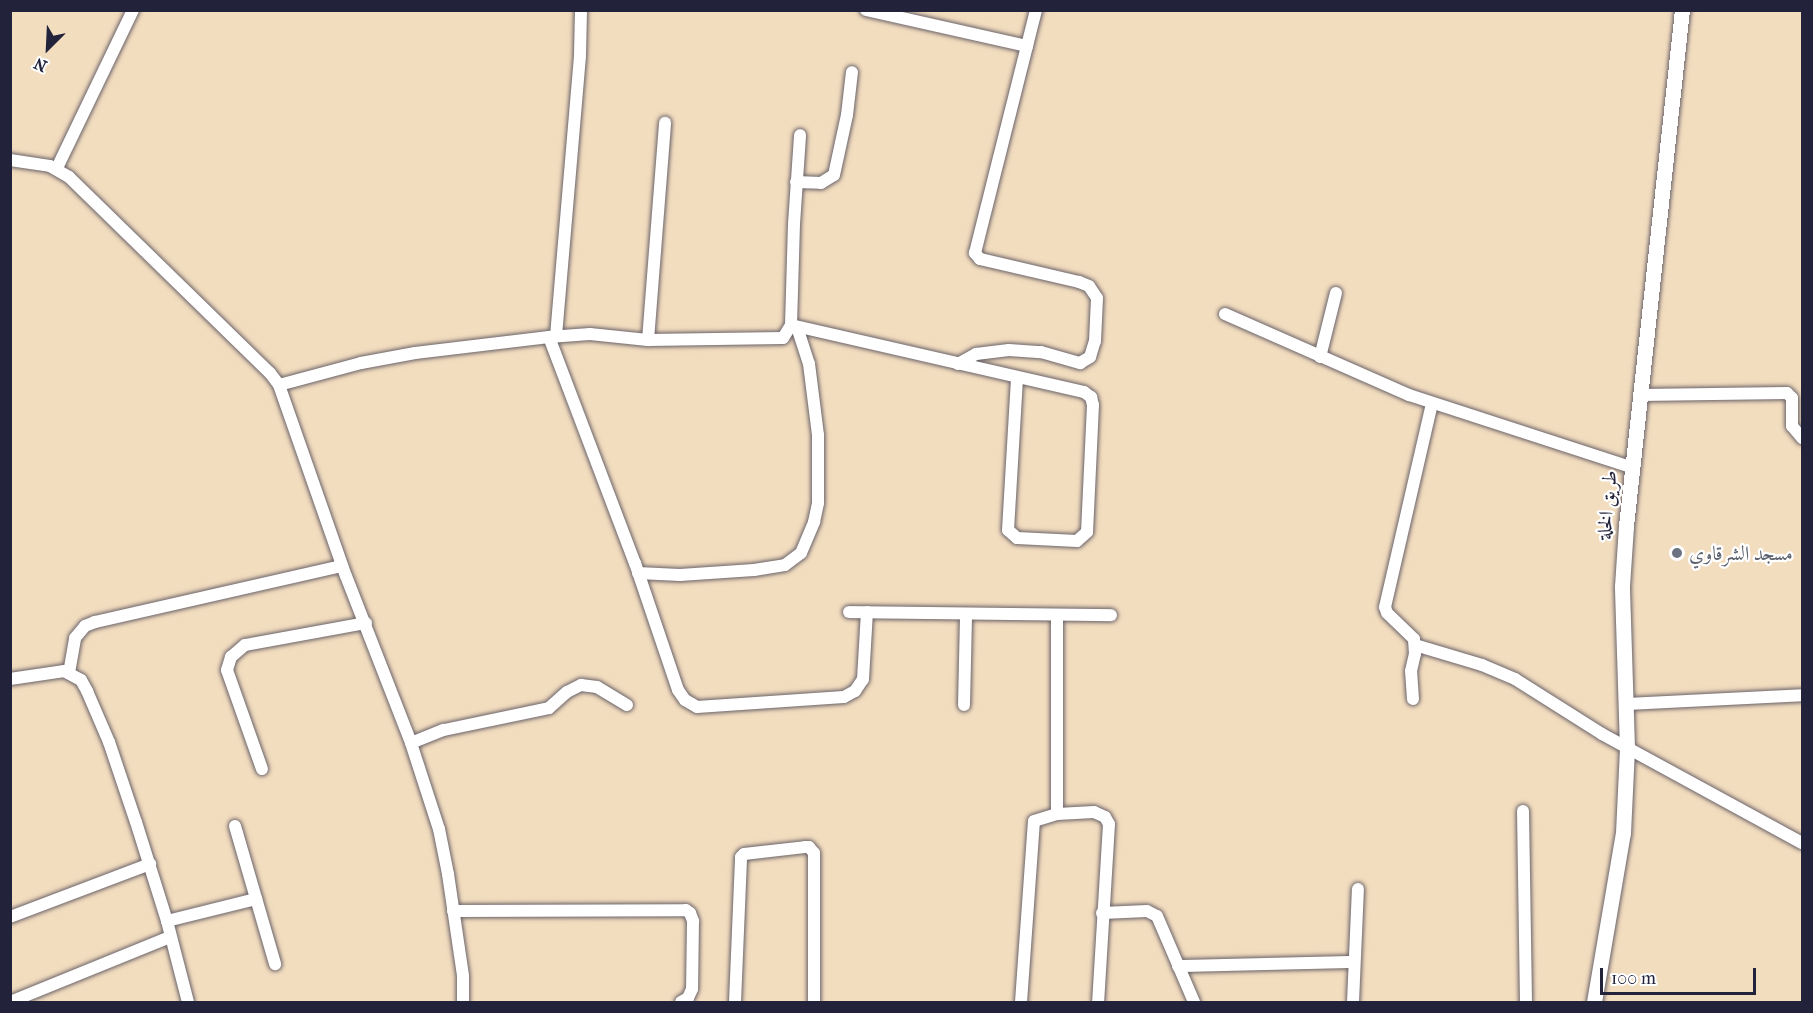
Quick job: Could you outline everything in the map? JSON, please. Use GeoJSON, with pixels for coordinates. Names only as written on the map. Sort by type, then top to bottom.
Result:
{"type":"FeatureCollection","features":[{"type":"Feature","properties":{"kind":"street"},"geometry":{"type":"LineString","coordinates":[[57,168],[133,10]]}},
{"type":"Feature","properties":{"kind":"street"},"geometry":{"type":"LineString","coordinates":[[581,10],[580,55],[552,336],[678,690],[686,700],[697,707],[844,697],[855,691],[863,679],[867,612]]}},
{"type":"Feature","properties":{"kind":"street"},"geometry":{"type":"LineString","coordinates":[[866,10],[1026,46]]}},
{"type":"Feature","properties":{"kind":"street"},"geometry":{"type":"LineString","coordinates":[[958,364],[985,351],[1009,350],[1041,352],[1080,363],[1090,357],[1095,341],[1097,298],[1089,286],[980,259],[975,253],[1036,10]]}},
{"type":"Feature","properties":{"kind":"street","name":"طريق الخلة"},"geometry":{"type":"LineString","coordinates":[[1594,1002],[1623,833],[1627,704],[1622,586],[1631,467],[1682,10]]}},
{"type":"Feature","properties":{"kind":"street"},"geometry":{"type":"LineString","coordinates":[[796,182],[821,183],[834,175],[847,116],[852,72]]}},
{"type":"Feature","properties":{"kind":"street"},"geometry":{"type":"LineString","coordinates":[[648,340],[665,123]]}},
{"type":"Feature","properties":{"kind":"street"},"geometry":{"type":"LineString","coordinates":[[638,573],[680,575],[754,570],[785,565],[801,553],[814,522],[818,503],[818,435],[809,364],[794,326],[796,182],[800,135]]}},
{"type":"Feature","properties":{"kind":"street"},"geometry":{"type":"LineString","coordinates":[[10,160],[57,168],[279,385],[342,566],[411,743],[439,829],[453,911],[464,1002]]}},
{"type":"Feature","properties":{"kind":"street"},"geometry":{"type":"LineString","coordinates":[[1320,357],[1336,293]]}},
{"type":"Feature","properties":{"kind":"street"},"geometry":{"type":"LineString","coordinates":[[1225,314],[1432,404],[1631,467]]}},
{"type":"Feature","properties":{"kind":"street"},"geometry":{"type":"LineString","coordinates":[[279,385],[361,363],[415,353],[552,336],[590,334],[648,340],[777,339],[787,335],[794,326]]}},
{"type":"Feature","properties":{"kind":"street"},"geometry":{"type":"LineString","coordinates":[[794,326],[1084,392],[1091,397],[1093,405],[1087,532],[1077,541],[1017,538],[1008,530],[1017,377]]}},
{"type":"Feature","properties":{"kind":"street"},"geometry":{"type":"LineString","coordinates":[[1640,395],[1787,393],[1792,398],[1792,426],[1803,438]]}},
{"type":"Feature","properties":{"kind":"street"},"geometry":{"type":"LineString","coordinates":[[1413,699],[1411,671],[1415,645],[1411,633],[1387,613],[1385,607],[1432,404]]}},
{"type":"Feature","properties":{"kind":"street"},"geometry":{"type":"LineString","coordinates":[[69,673],[75,638],[85,626],[95,622],[342,566]]}},
{"type":"Feature","properties":{"kind":"street"},"geometry":{"type":"LineString","coordinates":[[849,612],[1111,615]]}},
{"type":"Feature","properties":{"kind":"street"},"geometry":{"type":"LineString","coordinates":[[964,705],[966,615]]}},
{"type":"Feature","properties":{"kind":"street"},"geometry":{"type":"LineString","coordinates":[[1057,615],[1057,814]]}},
{"type":"Feature","properties":{"kind":"street"},"geometry":{"type":"LineString","coordinates":[[262,769],[227,670],[231,657],[244,645],[366,623]]}},
{"type":"Feature","properties":{"kind":"street"},"geometry":{"type":"LineString","coordinates":[[1415,645],[1482,665],[1515,679],[1627,748],[1803,843]]}},
{"type":"Feature","properties":{"kind":"street"},"geometry":{"type":"LineString","coordinates":[[10,679],[57,671],[69,673],[81,680],[109,742],[150,864],[188,1002]]}},
{"type":"Feature","properties":{"kind":"street"},"geometry":{"type":"LineString","coordinates":[[411,743],[444,730],[549,708],[567,692],[581,685],[597,687],[627,705]]}},
{"type":"Feature","properties":{"kind":"street"},"geometry":{"type":"LineString","coordinates":[[1627,704],[1803,695]]}},
{"type":"Feature","properties":{"kind":"street"},"geometry":{"type":"LineString","coordinates":[[1523,811],[1526,1002]]}},
{"type":"Feature","properties":{"kind":"street"},"geometry":{"type":"LineString","coordinates":[[1021,1002],[1034,823],[1037,818],[1057,814],[1094,812],[1108,820],[1098,1002]]}},
{"type":"Feature","properties":{"kind":"street"},"geometry":{"type":"LineString","coordinates":[[235,826],[275,964]]}},
{"type":"Feature","properties":{"kind":"street"},"geometry":{"type":"LineString","coordinates":[[735,1002],[741,857],[744,854],[809,847],[814,853],[814,1002]]}},
{"type":"Feature","properties":{"kind":"street"},"geometry":{"type":"LineString","coordinates":[[10,917],[150,864]]}},
{"type":"Feature","properties":{"kind":"street"},"geometry":{"type":"LineString","coordinates":[[1353,1002],[1358,889]]}},
{"type":"Feature","properties":{"kind":"street"},"geometry":{"type":"LineString","coordinates":[[167,921],[256,899]]}},
{"type":"Feature","properties":{"kind":"street"},"geometry":{"type":"LineString","coordinates":[[453,911],[686,910],[693,921],[692,989],[688,998],[681,1002]]}},
{"type":"Feature","properties":{"kind":"street"},"geometry":{"type":"LineString","coordinates":[[1102,913],[1147,911],[1157,916],[1194,1002]]}},
{"type":"Feature","properties":{"kind":"street"},"geometry":{"type":"LineString","coordinates":[[10,1002],[170,937]]}},
{"type":"Feature","properties":{"kind":"street"},"geometry":{"type":"LineString","coordinates":[[1178,966],[1354,962]]}},
{"type":"Feature","properties":{"kind":"place","name":"مسجد الشرقاوي"},"geometry":{"type":"Point","coordinates":[1677,553]}}]}
